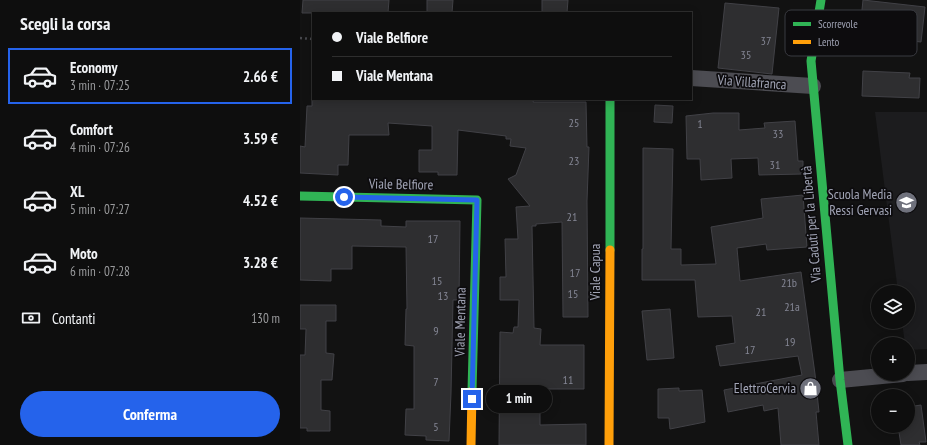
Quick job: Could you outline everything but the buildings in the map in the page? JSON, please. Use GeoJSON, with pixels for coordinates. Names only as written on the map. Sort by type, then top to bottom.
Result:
{"type":"FeatureCollection","features":[{"type":"Feature","properties":{"kind":"street","name":"Via Caduti per la Libertà"},"geometry":{"type":"LineString","coordinates":[[819,10],[821,0]]}},
{"type":"Feature","properties":{"kind":"street","name":"Via Caduti per la Libertà"},"geometry":{"type":"LineString","coordinates":[[812,56],[813,86],[840,380],[848,445]]}},
{"type":"Feature","properties":{"kind":"street","name":"Via Villafranca"},"geometry":{"type":"LineString","coordinates":[[692,78],[813,86]]}},
{"type":"Feature","properties":{"kind":"street","name":"Viale Capua"},"geometry":{"type":"LineString","coordinates":[[609,445],[610,100]]}},
{"type":"Feature","properties":{"kind":"street","name":"Viale Belfiore"},"geometry":{"type":"LineString","coordinates":[[300,196],[477,200]]}},
{"type":"Feature","properties":{"kind":"street","name":"Viale Mentana"},"geometry":{"type":"LineString","coordinates":[[471,445],[477,200]]}},
{"type":"Feature","properties":{"kind":"street"},"geometry":{"type":"LineString","coordinates":[[915,373],[927,372]]}},
{"type":"Feature","properties":{"kind":"street"},"geometry":{"type":"LineString","coordinates":[[840,380],[871,377]]}},
{"type":"Feature","properties":{"kind":"path"},"geometry":{"type":"LineString","coordinates":[[300,38],[312,39]]}},
{"type":"Feature","properties":{"kind":"shaded area","name":"Scuola Media Ressi Gervasi"},"geometry":{"type":"Polygon","coordinates":[[[875,112],[927,112],[927,349],[915,350],[915,337],[904,337],[903,329],[915,329],[915,285],[897,285],[875,112]]]}},
{"type":"Feature","properties":{"kind":"traffic: fast"},"geometry":{"type":"LineString","coordinates":[[819,10],[821,0]]}},
{"type":"Feature","properties":{"kind":"traffic: fast"},"geometry":{"type":"LineString","coordinates":[[812,56],[811,61],[840,380],[848,445]]}},
{"type":"Feature","properties":{"kind":"traffic: fast"},"geometry":{"type":"LineString","coordinates":[[610,100],[610,250]]}},
{"type":"Feature","properties":{"kind":"traffic: fast"},"geometry":{"type":"LineString","coordinates":[[300,196],[477,200],[472,391]]}},
{"type":"Feature","properties":{"kind":"traffic: slow"},"geometry":{"type":"LineString","coordinates":[[609,445],[610,250]]}},
{"type":"Feature","properties":{"kind":"traffic: slow"},"geometry":{"type":"LineString","coordinates":[[471,445],[472,391]]}},
{"type":"Feature","properties":{"kind":"place","name":"Scuola Media Ressi Gervasi"},"geometry":{"type":"Point","coordinates":[907,202]}},
{"type":"Feature","properties":{"kind":"place","name":"ElettroCervia"},"geometry":{"type":"Point","coordinates":[811,388]}},
{"type":"Feature","properties":{"kind":"route"},"geometry":{"type":"LineString","coordinates":[[344,197],[477,200],[472,399]]}}]}
